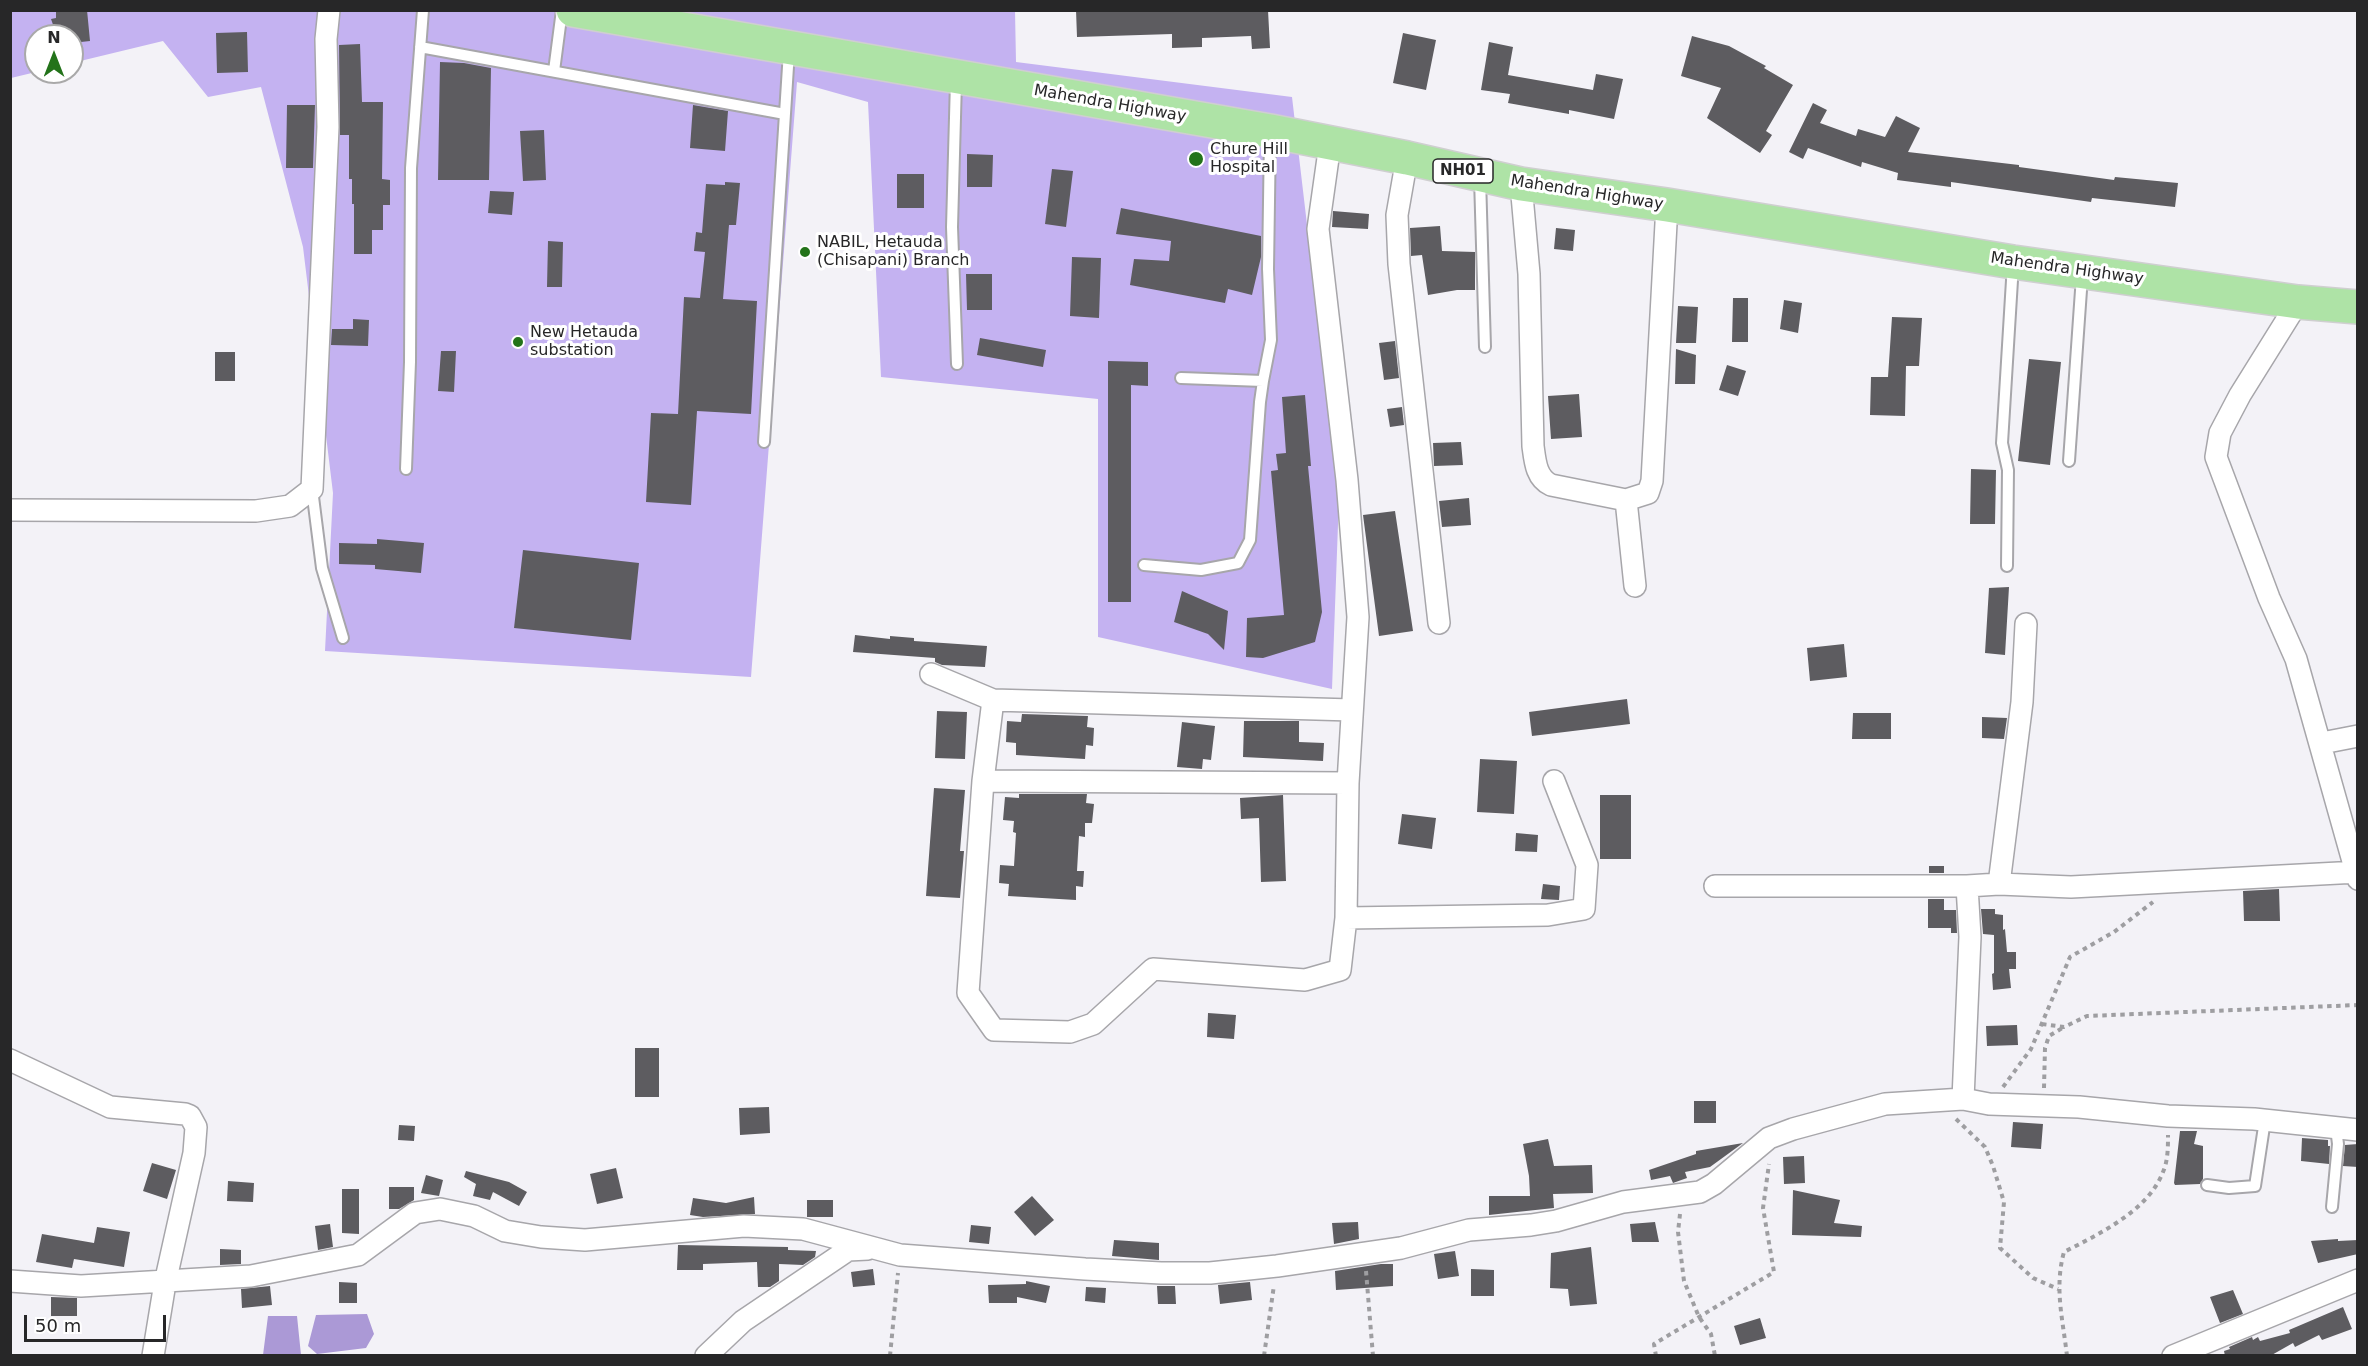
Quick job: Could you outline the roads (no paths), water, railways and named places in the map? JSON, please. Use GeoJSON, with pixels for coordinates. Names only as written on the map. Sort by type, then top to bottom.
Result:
{"type":"FeatureCollection","features":[{"type":"Feature","properties":{"kind":"highway","name":"Mahendra Highway"},"geometry":{"type":"LineString","coordinates":[[573,10],[1270,131],[1407,158],[1521,184],[1667,205],[2013,262],[2298,302],[2358,307]]}},
{"type":"Feature","properties":{"kind":"street"},"geometry":{"type":"LineString","coordinates":[[10,510],[256,511],[290,506],[312,489],[328,127],[326,39],[330,10]]}},
{"type":"Feature","properties":{"kind":"street"},"geometry":{"type":"LineString","coordinates":[[993,700],[983,781],[968,993],[994,1030],[1070,1032],[1093,1024],[1153,969],[1305,980],[1340,970],[1346,918],[1348,783],[1358,617],[1347,480],[1318,229],[1330,144]]}},
{"type":"Feature","properties":{"kind":"street"},"geometry":{"type":"LineString","coordinates":[[1407,158],[1397,214],[1399,264],[1439,623]]}},
{"type":"Feature","properties":{"kind":"street"},"geometry":{"type":"LineString","coordinates":[[1521,184],[1529,274],[1533,446],[1537,469],[1544,481],[1551,484],[1626,500],[1648,493],[1652,481],[1667,205]]}},
{"type":"Feature","properties":{"kind":"street"},"geometry":{"type":"LineString","coordinates":[[1715,886],[1999,884],[2071,887],[2184,883],[2230,877],[2357,875],[2322,743],[2296,659],[2269,598],[2216,457],[2220,433],[2298,302]]}},
{"type":"Feature","properties":{"kind":"street"},"geometry":{"type":"LineString","coordinates":[[1626,500],[1635,586]]}},
{"type":"Feature","properties":{"kind":"street"},"geometry":{"type":"LineString","coordinates":[[1999,884],[2022,702],[2026,624]]}},
{"type":"Feature","properties":{"kind":"street"},"geometry":{"type":"LineString","coordinates":[[931,674],[993,700],[1352,710]]}},
{"type":"Feature","properties":{"kind":"street"},"geometry":{"type":"LineString","coordinates":[[2322,743],[2358,736]]}},
{"type":"Feature","properties":{"kind":"street"},"geometry":{"type":"LineString","coordinates":[[983,781],[1348,783]]}},
{"type":"Feature","properties":{"kind":"street"},"geometry":{"type":"LineString","coordinates":[[1346,918],[1548,915],[1584,909],[1587,865],[1554,781]]}},
{"type":"Feature","properties":{"kind":"street"},"geometry":{"type":"LineString","coordinates":[[1963,1099],[1970,937],[1967,886]]}},
{"type":"Feature","properties":{"kind":"street"},"geometry":{"type":"LineString","coordinates":[[10,1060],[110,1107],[190,1116],[196,1127],[194,1153],[165,1283],[153,1356]]}},
{"type":"Feature","properties":{"kind":"street"},"geometry":{"type":"LineString","coordinates":[[10,1281],[81,1286],[165,1283],[251,1276],[358,1255],[416,1213],[440,1209],[474,1216],[505,1231],[541,1237],[585,1240],[744,1226],[803,1229],[900,1255],[1161,1273],[1210,1273],[1401,1248],[1469,1230],[1556,1221],[1623,1202],[1700,1192],[1714,1184],[1769,1138],[1886,1104],[1963,1099],[1989,1104],[2079,1107],[2168,1116],[2265,1120],[2347,1129]]}},
{"type":"Feature","properties":{"kind":"street"},"geometry":{"type":"LineString","coordinates":[[706,1356],[743,1321],[848,1250],[875,1249]]}},
{"type":"Feature","properties":{"kind":"street"},"geometry":{"type":"LineString","coordinates":[[2173,1356],[2358,1280]]}},
{"type":"Feature","properties":{"kind":"lane"},"geometry":{"type":"LineString","coordinates":[[406,469],[410,362],[411,168],[423,10]]}},
{"type":"Feature","properties":{"kind":"lane"},"geometry":{"type":"LineString","coordinates":[[554,71],[562,10]]}},
{"type":"Feature","properties":{"kind":"lane"},"geometry":{"type":"LineString","coordinates":[[420,47],[784,114]]}},
{"type":"Feature","properties":{"kind":"lane"},"geometry":{"type":"LineString","coordinates":[[764,442],[789,47]]}},
{"type":"Feature","properties":{"kind":"lane"},"geometry":{"type":"LineString","coordinates":[[956,77],[952,226],[957,364]]}},
{"type":"Feature","properties":{"kind":"lane"},"geometry":{"type":"LineString","coordinates":[[1144,565],[1201,570],[1238,563],[1250,540],[1260,402],[1271,340],[1268,269],[1270,131]]}},
{"type":"Feature","properties":{"kind":"lane"},"geometry":{"type":"LineString","coordinates":[[1480,174],[1485,346]]}},
{"type":"Feature","properties":{"kind":"lane"},"geometry":{"type":"LineString","coordinates":[[2007,566],[2008,470],[2002,442],[2013,262]]}},
{"type":"Feature","properties":{"kind":"lane"},"geometry":{"type":"LineString","coordinates":[[2069,461],[2082,271]]}},
{"type":"Feature","properties":{"kind":"lane"},"geometry":{"type":"LineString","coordinates":[[1181,378],[1263,381]]}},
{"type":"Feature","properties":{"kind":"lane"},"geometry":{"type":"LineString","coordinates":[[312,489],[322,568],[343,638]]}},
{"type":"Feature","properties":{"kind":"lane"},"geometry":{"type":"LineString","coordinates":[[2207,1185],[2229,1188],[2255,1186],[2265,1120]]}},
{"type":"Feature","properties":{"kind":"lane"},"geometry":{"type":"LineString","coordinates":[[2332,1207],[2338,1144],[2347,1129]]}},
{"type":"Feature","properties":{"kind":"place","name":"Chure Hill Hospital"},"geometry":{"type":"Point","coordinates":[1196,159]}},
{"type":"Feature","properties":{"kind":"place","name":"NABIL, Hetauda (Chisapani) Branch"},"geometry":{"type":"Point","coordinates":[805,252]}},
{"type":"Feature","properties":{"kind":"place","name":"New Hetauda substation"},"geometry":{"type":"Point","coordinates":[518,342]}}]}
